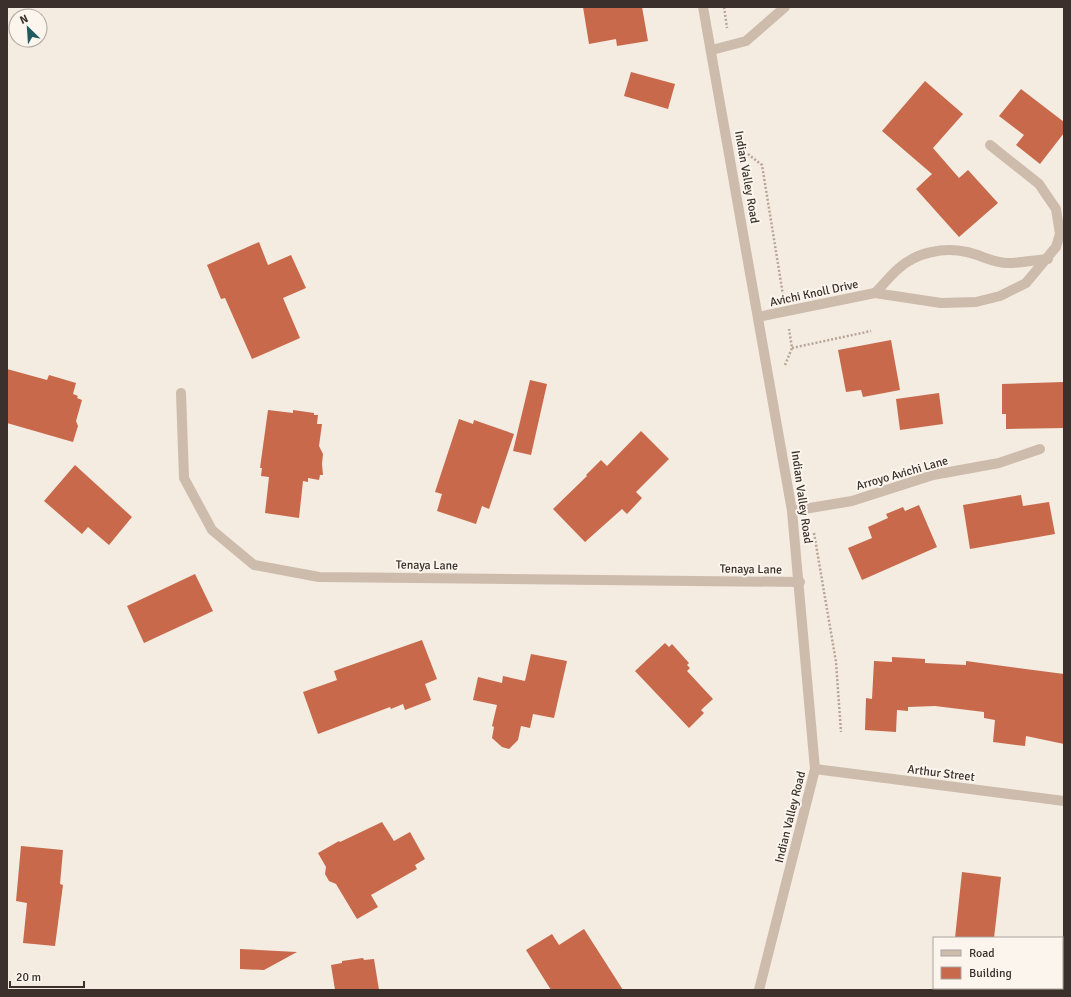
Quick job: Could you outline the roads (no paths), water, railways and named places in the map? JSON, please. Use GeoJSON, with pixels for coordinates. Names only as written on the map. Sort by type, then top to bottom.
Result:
{"type":"FeatureCollection","features":[{"type":"Feature","properties":{"kind":"street","name":"Indian Valley Road"},"geometry":{"type":"LineString","coordinates":[[704,7],[792,511],[800,582],[815,770],[759,990]]}},
{"type":"Feature","properties":{"kind":"street"},"geometry":{"type":"LineString","coordinates":[[712,50],[746,41],[785,7]]}},
{"type":"Feature","properties":{"kind":"street","name":"Avichi Knoll Drive"},"geometry":{"type":"LineString","coordinates":[[758,317],[875,293],[941,303],[965,303],[988,300],[1014,290],[1026,283],[1048,259],[1056,247],[1060,234],[1056,209],[1039,184],[990,145]]}},
{"type":"Feature","properties":{"kind":"street","name":"Avichi Knoll Drive"},"geometry":{"type":"LineString","coordinates":[[875,293],[899,268],[912,259],[938,250],[965,251],[992,261],[1008,263],[1048,259]]}},
{"type":"Feature","properties":{"kind":"street","name":"Tenaya Lane"},"geometry":{"type":"LineString","coordinates":[[181,393],[184,478],[212,530],[254,565],[319,577],[800,582]]}},
{"type":"Feature","properties":{"kind":"street","name":"Arroyo Avichi Lane"},"geometry":{"type":"LineString","coordinates":[[792,511],[852,501],[933,475],[999,464],[1040,449]]}},
{"type":"Feature","properties":{"kind":"street","name":"Arthur Street"},"geometry":{"type":"LineString","coordinates":[[815,770],[1064,801]]}}]}
